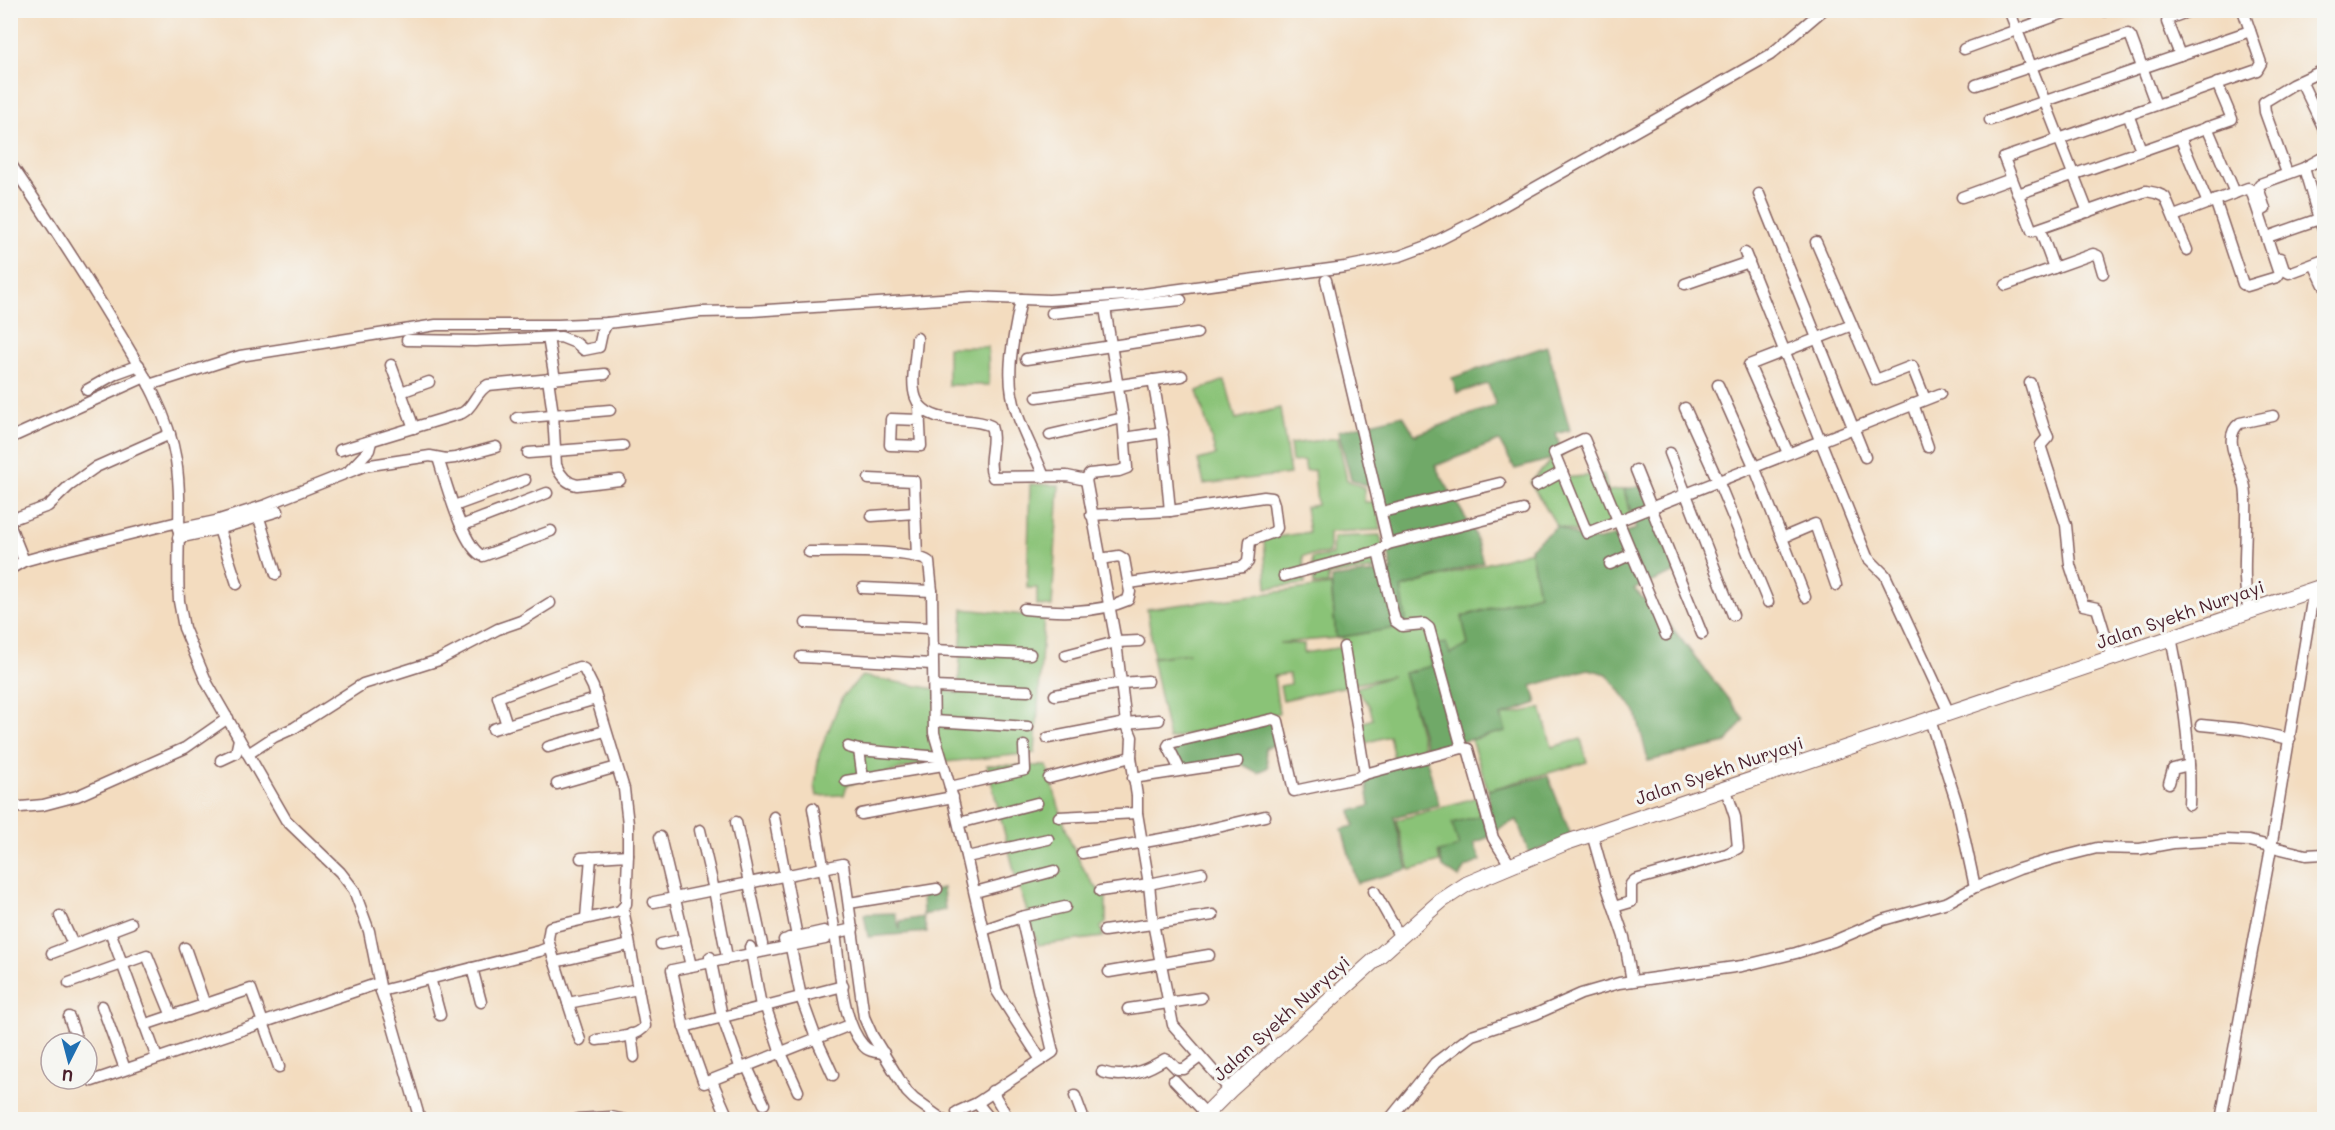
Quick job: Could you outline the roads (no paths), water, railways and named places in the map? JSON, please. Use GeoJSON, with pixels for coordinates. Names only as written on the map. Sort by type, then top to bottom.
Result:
{"type":"FeatureCollection","features":[{"type":"Feature","properties":{"kind":"main road","name":"Jalan Syekh Nuryayi"},"geometry":{"type":"LineString","coordinates":[[1206,1117],[1230,1090],[1441,901],[1467,885],[1509,865],[1725,787],[1930,720],[2319,587]]}},
{"type":"Feature","properties":{"kind":"street"},"geometry":{"type":"LineString","coordinates":[[2009,10],[2088,212]]}},
{"type":"Feature","properties":{"kind":"street"},"geometry":{"type":"LineString","coordinates":[[1964,49],[2072,10]]}},
{"type":"Feature","properties":{"kind":"street"},"geometry":{"type":"LineString","coordinates":[[2180,55],[2167,22],[2168,19],[2192,10]]}},
{"type":"Feature","properties":{"kind":"street"},"geometry":{"type":"LineString","coordinates":[[2187,250],[2165,197],[2146,191],[2034,232],[2030,228],[2004,158],[2259,67],[2261,63],[2242,10]]}},
{"type":"Feature","properties":{"kind":"street"},"geometry":{"type":"LineString","coordinates":[[10,438],[147,381],[240,356],[436,325],[607,323],[729,310],[752,311],[972,297],[1049,300],[1179,290],[1345,267],[1400,256],[1427,246],[1488,214],[1770,55],[1821,11]]}},
{"type":"Feature","properties":{"kind":"street"},"geometry":{"type":"LineString","coordinates":[[1990,120],[2250,31]]}},
{"type":"Feature","properties":{"kind":"street"},"geometry":{"type":"LineString","coordinates":[[1976,86],[2128,34],[2132,37],[2156,105]]}},
{"type":"Feature","properties":{"kind":"street"},"geometry":{"type":"LineString","coordinates":[[2287,173],[2264,105],[2266,99],[2325,70]]}},
{"type":"Feature","properties":{"kind":"street"},"geometry":{"type":"LineString","coordinates":[[2301,81],[2325,129]]}},
{"type":"Feature","properties":{"kind":"street"},"geometry":{"type":"LineString","coordinates":[[2018,194],[2232,119],[2217,83]]}},
{"type":"Feature","properties":{"kind":"street"},"geometry":{"type":"LineString","coordinates":[[2128,114],[2141,150]]}},
{"type":"Feature","properties":{"kind":"street"},"geometry":{"type":"LineString","coordinates":[[2207,127],[2235,193]]}},
{"type":"Feature","properties":{"kind":"street"},"geometry":{"type":"LineString","coordinates":[[2174,216],[2211,202],[2235,193],[2248,188],[2251,190],[2279,274],[2277,277],[2247,286],[2243,284],[2211,202],[2180,137]]}},
{"type":"Feature","properties":{"kind":"street"},"geometry":{"type":"LineString","coordinates":[[2325,157],[2304,168],[2260,184],[2258,187],[2286,273],[2320,262],[2325,285]]}},
{"type":"Feature","properties":{"kind":"street"},"geometry":{"type":"LineString","coordinates":[[10,163],[79,266],[139,365],[170,434],[178,481],[181,614],[207,683],[286,820],[332,864],[354,890],[369,931],[380,987],[420,1119]]}},
{"type":"Feature","properties":{"kind":"street"},"geometry":{"type":"LineString","coordinates":[[2304,168],[2325,232]]}},
{"type":"Feature","properties":{"kind":"street"},"geometry":{"type":"LineString","coordinates":[[1962,197],[2011,179]]}},
{"type":"Feature","properties":{"kind":"street"},"geometry":{"type":"LineString","coordinates":[[1759,194],[1819,338],[1865,457]]}},
{"type":"Feature","properties":{"kind":"street"},"geometry":{"type":"LineString","coordinates":[[2273,235],[2320,213]]}},
{"type":"Feature","properties":{"kind":"street"},"geometry":{"type":"LineString","coordinates":[[2040,230],[2054,268]]}},
{"type":"Feature","properties":{"kind":"street"},"geometry":{"type":"LineString","coordinates":[[1816,242],[1827,253],[1852,325],[1876,380],[1912,366],[1925,399]]}},
{"type":"Feature","properties":{"kind":"street"},"geometry":{"type":"LineString","coordinates":[[2006,285],[2093,254],[2098,256],[2103,273]]}},
{"type":"Feature","properties":{"kind":"street"},"geometry":{"type":"LineString","coordinates":[[1685,284],[1747,257],[1867,557],[1885,575],[1949,713]]}},
{"type":"Feature","properties":{"kind":"street"},"geometry":{"type":"LineString","coordinates":[[1326,280],[1388,544]]}},
{"type":"Feature","properties":{"kind":"street"},"geometry":{"type":"LineString","coordinates":[[1021,299],[1011,359],[1011,389],[1017,413],[1044,477]]}},
{"type":"Feature","properties":{"kind":"street"},"geometry":{"type":"LineString","coordinates":[[1052,313],[1181,300]]}},
{"type":"Feature","properties":{"kind":"street"},"geometry":{"type":"LineString","coordinates":[[1105,308],[1123,418],[1126,468],[1119,471],[1089,474],[1086,480],[1116,642],[1126,723],[1132,737],[1131,757],[1137,796],[1137,813],[1154,923],[1175,1030],[1230,1090]]}},
{"type":"Feature","properties":{"kind":"street"},"geometry":{"type":"LineString","coordinates":[[407,340],[561,337],[576,343],[584,350],[594,350],[599,347],[607,323]]}},
{"type":"Feature","properties":{"kind":"street"},"geometry":{"type":"LineString","coordinates":[[1788,453],[1749,365],[1852,325]]}},
{"type":"Feature","properties":{"kind":"street"},"geometry":{"type":"LineString","coordinates":[[1026,359],[1110,344],[1197,333]]}},
{"type":"Feature","properties":{"kind":"street"},"geometry":{"type":"LineString","coordinates":[[548,338],[555,452],[559,473],[570,484],[577,485],[620,480]]}},
{"type":"Feature","properties":{"kind":"street"},"geometry":{"type":"LineString","coordinates":[[917,338],[914,395],[919,406],[924,413],[991,426],[993,432],[990,464],[993,477],[1067,476],[1086,480]]}},
{"type":"Feature","properties":{"kind":"street"},"geometry":{"type":"LineString","coordinates":[[87,390],[117,373],[139,365]]}},
{"type":"Feature","properties":{"kind":"street"},"geometry":{"type":"LineString","coordinates":[[391,365],[414,428]]}},
{"type":"Feature","properties":{"kind":"street"},"geometry":{"type":"LineString","coordinates":[[340,450],[467,410],[480,389],[488,385],[605,374]]}},
{"type":"Feature","properties":{"kind":"street"},"geometry":{"type":"LineString","coordinates":[[1037,397],[1182,376]]}},
{"type":"Feature","properties":{"kind":"street"},"geometry":{"type":"LineString","coordinates":[[1154,380],[1163,432],[1170,512]]}},
{"type":"Feature","properties":{"kind":"street"},"geometry":{"type":"LineString","coordinates":[[400,392],[429,382]]}},
{"type":"Feature","properties":{"kind":"street"},"geometry":{"type":"LineString","coordinates":[[2030,383],[2043,428],[2048,437],[2041,448],[2067,525],[2070,565],[2083,605],[2097,608],[2112,657]]}},
{"type":"Feature","properties":{"kind":"street"},"geometry":{"type":"LineString","coordinates":[[1718,385],[1754,466],[1805,597]]}},
{"type":"Feature","properties":{"kind":"street"},"geometry":{"type":"LineString","coordinates":[[1666,635],[1619,520],[1584,439],[1554,453],[1587,533],[1619,520],[1652,507],[1686,494],[1754,466],[1853,427],[1940,394]]}},
{"type":"Feature","properties":{"kind":"street"},"geometry":{"type":"LineString","coordinates":[[1913,404],[1928,447]]}},
{"type":"Feature","properties":{"kind":"street"},"geometry":{"type":"LineString","coordinates":[[919,406],[920,420]]}},
{"type":"Feature","properties":{"kind":"street"},"geometry":{"type":"LineString","coordinates":[[1685,408],[1768,602]]}},
{"type":"Feature","properties":{"kind":"street"},"geometry":{"type":"LineString","coordinates":[[517,418],[610,410]]}},
{"type":"Feature","properties":{"kind":"street"},"geometry":{"type":"LineString","coordinates":[[2248,611],[2243,583],[2246,488],[2232,446],[2232,438],[2236,425],[2273,416]]}},
{"type":"Feature","properties":{"kind":"street"},"geometry":{"type":"LineString","coordinates":[[1050,435],[1123,418]]}},
{"type":"Feature","properties":{"kind":"street"},"geometry":{"type":"LineString","coordinates":[[1125,438],[1163,432]]}},
{"type":"Feature","properties":{"kind":"street"},"geometry":{"type":"LineString","coordinates":[[10,520],[45,508],[69,486],[96,467],[170,434]]}},
{"type":"Feature","properties":{"kind":"street"},"geometry":{"type":"LineString","coordinates":[[350,471],[369,450],[371,442]]}},
{"type":"Feature","properties":{"kind":"street"},"geometry":{"type":"LineString","coordinates":[[528,453],[623,446]]}},
{"type":"Feature","properties":{"kind":"street"},"geometry":{"type":"LineString","coordinates":[[10,569],[24,561],[216,521],[266,505],[350,471],[430,456],[455,458],[496,447]]}},
{"type":"Feature","properties":{"kind":"street"},"geometry":{"type":"LineString","coordinates":[[1670,453],[1733,615]]}},
{"type":"Feature","properties":{"kind":"street"},"geometry":{"type":"LineString","coordinates":[[438,458],[460,526],[474,551],[483,556],[551,531]]}},
{"type":"Feature","properties":{"kind":"street"},"geometry":{"type":"LineString","coordinates":[[1636,470],[1702,634]]}},
{"type":"Feature","properties":{"kind":"street"},"geometry":{"type":"LineString","coordinates":[[1536,486],[1562,472]]}},
{"type":"Feature","properties":{"kind":"street"},"geometry":{"type":"LineString","coordinates":[[869,479],[914,481],[916,557]]}},
{"type":"Feature","properties":{"kind":"street"},"geometry":{"type":"LineString","coordinates":[[454,506],[525,480]]}},
{"type":"Feature","properties":{"kind":"street"},"geometry":{"type":"LineString","coordinates":[[1382,512],[1500,483]]}},
{"type":"Feature","properties":{"kind":"street"},"geometry":{"type":"LineString","coordinates":[[460,526],[547,493]]}},
{"type":"Feature","properties":{"kind":"street"},"geometry":{"type":"LineString","coordinates":[[1091,515],[1170,512],[1270,496],[1274,504],[1277,528],[1275,532],[1250,540],[1248,562],[1243,567],[1129,583]]}},
{"type":"Feature","properties":{"kind":"street"},"geometry":{"type":"LineString","coordinates":[[1284,576],[1378,551],[1388,544],[1523,510]]}},
{"type":"Feature","properties":{"kind":"street"},"geometry":{"type":"LineString","coordinates":[[178,530],[219,529],[278,511]]}},
{"type":"Feature","properties":{"kind":"street"},"geometry":{"type":"LineString","coordinates":[[872,516],[915,513]]}},
{"type":"Feature","properties":{"kind":"street"},"geometry":{"type":"LineString","coordinates":[[259,518],[276,574]]}},
{"type":"Feature","properties":{"kind":"street"},"geometry":{"type":"LineString","coordinates":[[1782,538],[1815,524],[1836,585]]}},
{"type":"Feature","properties":{"kind":"street"},"geometry":{"type":"LineString","coordinates":[[10,526],[24,561]]}},
{"type":"Feature","properties":{"kind":"street"},"geometry":{"type":"LineString","coordinates":[[219,529],[237,584]]}},
{"type":"Feature","properties":{"kind":"street"},"geometry":{"type":"LineString","coordinates":[[1378,551],[1395,621],[1402,626],[1424,624],[1429,628],[1462,748]]}},
{"type":"Feature","properties":{"kind":"street"},"geometry":{"type":"LineString","coordinates":[[808,552],[872,552],[916,557],[929,562],[932,591],[934,734],[967,857],[997,990],[1041,1060]]}},
{"type":"Feature","properties":{"kind":"street"},"geometry":{"type":"LineString","coordinates":[[1610,564],[1632,554]]}},
{"type":"Feature","properties":{"kind":"street"},"geometry":{"type":"LineString","coordinates":[[1024,609],[1062,612],[1126,602],[1130,599],[1129,583],[1123,557],[1100,559]]}},
{"type":"Feature","properties":{"kind":"street"},"geometry":{"type":"LineString","coordinates":[[2221,1119],[2319,587]]}},
{"type":"Feature","properties":{"kind":"street"},"geometry":{"type":"LineString","coordinates":[[863,588],[932,591]]}},
{"type":"Feature","properties":{"kind":"street"},"geometry":{"type":"LineString","coordinates":[[248,754],[363,684],[439,660],[498,629],[521,621],[550,603]]}},
{"type":"Feature","properties":{"kind":"street"},"geometry":{"type":"LineString","coordinates":[[806,622],[931,628]]}},
{"type":"Feature","properties":{"kind":"street"},"geometry":{"type":"LineString","coordinates":[[2171,637],[2183,697],[2189,765],[2188,805]]}},
{"type":"Feature","properties":{"kind":"street"},"geometry":{"type":"LineString","coordinates":[[1065,655],[1116,642],[1138,641]]}},
{"type":"Feature","properties":{"kind":"street"},"geometry":{"type":"LineString","coordinates":[[1344,647],[1365,774]]}},
{"type":"Feature","properties":{"kind":"street"},"geometry":{"type":"LineString","coordinates":[[932,650],[1030,654]]}},
{"type":"Feature","properties":{"kind":"street"},"geometry":{"type":"LineString","coordinates":[[801,657],[932,664]]}},
{"type":"Feature","properties":{"kind":"street"},"geometry":{"type":"LineString","coordinates":[[507,725],[498,697],[579,667],[587,672],[626,801],[628,855],[626,904],[620,911],[550,927],[548,939],[550,947],[580,1040]]}},
{"type":"Feature","properties":{"kind":"street"},"geometry":{"type":"LineString","coordinates":[[1055,695],[1121,683],[1148,681]]}},
{"type":"Feature","properties":{"kind":"street"},"geometry":{"type":"LineString","coordinates":[[934,687],[1028,691]]}},
{"type":"Feature","properties":{"kind":"street"},"geometry":{"type":"LineString","coordinates":[[492,729],[596,699]]}},
{"type":"Feature","properties":{"kind":"street"},"geometry":{"type":"LineString","coordinates":[[10,808],[43,805],[77,796],[177,752],[228,718]]}},
{"type":"Feature","properties":{"kind":"street"},"geometry":{"type":"LineString","coordinates":[[1180,770],[1168,746],[1170,743],[1274,719],[1278,721],[1294,791],[1356,778],[1462,748],[1468,749],[1493,838],[1509,865]]}},
{"type":"Feature","properties":{"kind":"street"},"geometry":{"type":"LineString","coordinates":[[1048,738],[1126,723],[1159,720]]}},
{"type":"Feature","properties":{"kind":"street"},"geometry":{"type":"LineString","coordinates":[[1930,720],[1957,804],[1975,887]]}},
{"type":"Feature","properties":{"kind":"street"},"geometry":{"type":"LineString","coordinates":[[934,721],[1028,727]]}},
{"type":"Feature","properties":{"kind":"street"},"geometry":{"type":"LineString","coordinates":[[2201,725],[2242,729],[2290,739]]}},
{"type":"Feature","properties":{"kind":"street"},"geometry":{"type":"LineString","coordinates":[[548,747],[605,731]]}},
{"type":"Feature","properties":{"kind":"street"},"geometry":{"type":"LineString","coordinates":[[221,760],[236,753],[239,739]]}},
{"type":"Feature","properties":{"kind":"street"},"geometry":{"type":"LineString","coordinates":[[861,814],[951,792],[1025,770],[1024,746]]}},
{"type":"Feature","properties":{"kind":"street"},"geometry":{"type":"LineString","coordinates":[[863,778],[853,749],[941,761]]}},
{"type":"Feature","properties":{"kind":"street"},"geometry":{"type":"LineString","coordinates":[[1049,778],[1131,757]]}},
{"type":"Feature","properties":{"kind":"street"},"geometry":{"type":"LineString","coordinates":[[846,781],[941,761]]}},
{"type":"Feature","properties":{"kind":"street"},"geometry":{"type":"LineString","coordinates":[[1133,778],[1238,762]]}},
{"type":"Feature","properties":{"kind":"street"},"geometry":{"type":"LineString","coordinates":[[2169,783],[2173,769],[2189,765]]}},
{"type":"Feature","properties":{"kind":"street"},"geometry":{"type":"LineString","coordinates":[[557,784],[617,767]]}},
{"type":"Feature","properties":{"kind":"street"},"geometry":{"type":"LineString","coordinates":[[1614,907],[1630,902],[1631,884],[1635,880],[1727,854],[1738,848],[1735,817],[1725,787]]}},
{"type":"Feature","properties":{"kind":"street"},"geometry":{"type":"LineString","coordinates":[[958,823],[1037,803]]}},
{"type":"Feature","properties":{"kind":"street"},"geometry":{"type":"LineString","coordinates":[[813,808],[824,867],[832,933],[850,1025],[863,1047],[884,1053]]}},
{"type":"Feature","properties":{"kind":"street"},"geometry":{"type":"LineString","coordinates":[[1059,817],[1137,813]]}},
{"type":"Feature","properties":{"kind":"street"},"geometry":{"type":"LineString","coordinates":[[774,816],[786,874],[792,940],[801,997],[816,1038],[833,1074]]}},
{"type":"Feature","properties":{"kind":"street"},"geometry":{"type":"LineString","coordinates":[[1082,853],[1142,843],[1264,816]]}},
{"type":"Feature","properties":{"kind":"street"},"geometry":{"type":"LineString","coordinates":[[736,822],[762,944]]}},
{"type":"Feature","properties":{"kind":"street"},"geometry":{"type":"LineString","coordinates":[[700,830],[726,952]]}},
{"type":"Feature","properties":{"kind":"street"},"geometry":{"type":"LineString","coordinates":[[1592,834],[1624,937],[1631,978]]}},
{"type":"Feature","properties":{"kind":"street"},"geometry":{"type":"LineString","coordinates":[[660,837],[691,962]]}},
{"type":"Feature","properties":{"kind":"street"},"geometry":{"type":"LineString","coordinates":[[967,857],[1048,839]]}},
{"type":"Feature","properties":{"kind":"street"},"geometry":{"type":"LineString","coordinates":[[1389,1119],[1435,1063],[1472,1035],[1536,1014],[1581,994],[1631,978],[1742,966],[1796,953],[1834,941],[1883,920],[1948,902],[1975,887],[2019,869],[2097,848],[2140,849],[2174,843],[2226,840],[2249,841],[2306,855],[2325,854]]}},
{"type":"Feature","properties":{"kind":"street"},"geometry":{"type":"LineString","coordinates":[[586,918],[586,858],[628,855]]}},
{"type":"Feature","properties":{"kind":"street"},"geometry":{"type":"LineString","coordinates":[[654,902],[843,864],[864,1017],[907,1092],[943,1119]]}},
{"type":"Feature","properties":{"kind":"street"},"geometry":{"type":"LineString","coordinates":[[975,892],[1054,871]]}},
{"type":"Feature","properties":{"kind":"street"},"geometry":{"type":"LineString","coordinates":[[1100,891],[1202,873]]}},
{"type":"Feature","properties":{"kind":"street"},"geometry":{"type":"LineString","coordinates":[[849,903],[938,889]]}},
{"type":"Feature","properties":{"kind":"street"},"geometry":{"type":"LineString","coordinates":[[1374,891],[1400,938]]}},
{"type":"Feature","properties":{"kind":"street"},"geometry":{"type":"LineString","coordinates":[[983,930],[1021,917],[1065,906]]}},
{"type":"Feature","properties":{"kind":"street"},"geometry":{"type":"LineString","coordinates":[[597,1040],[631,1034],[641,1031],[645,1026],[624,914],[620,911]]}},
{"type":"Feature","properties":{"kind":"street"},"geometry":{"type":"LineString","coordinates":[[1104,931],[1214,915]]}},
{"type":"Feature","properties":{"kind":"street"},"geometry":{"type":"LineString","coordinates":[[60,916],[73,944]]}},
{"type":"Feature","properties":{"kind":"street"},"geometry":{"type":"LineString","coordinates":[[957,1112],[976,1103],[1053,1052],[1021,917]]}},
{"type":"Feature","properties":{"kind":"street"},"geometry":{"type":"LineString","coordinates":[[52,953],[130,923]]}},
{"type":"Feature","properties":{"kind":"street"},"geometry":{"type":"LineString","coordinates":[[710,958],[726,952],[750,950],[762,944],[825,939],[832,933],[853,929]]}},
{"type":"Feature","properties":{"kind":"street"},"geometry":{"type":"LineString","coordinates":[[110,931],[157,1059]]}},
{"type":"Feature","properties":{"kind":"street"},"geometry":{"type":"LineString","coordinates":[[661,944],[685,939]]}},
{"type":"Feature","properties":{"kind":"street"},"geometry":{"type":"LineString","coordinates":[[792,940],[691,962],[672,970],[684,1027],[704,1083],[850,1025]]}},
{"type":"Feature","properties":{"kind":"street"},"geometry":{"type":"LineString","coordinates":[[555,962],[629,945]]}},
{"type":"Feature","properties":{"kind":"street"},"geometry":{"type":"LineString","coordinates":[[99,1078],[263,1022],[380,987],[430,978],[550,947]]}},
{"type":"Feature","properties":{"kind":"street"},"geometry":{"type":"LineString","coordinates":[[185,948],[204,1005]]}},
{"type":"Feature","properties":{"kind":"street"},"geometry":{"type":"LineString","coordinates":[[750,950],[763,1005],[798,1091]]}},
{"type":"Feature","properties":{"kind":"street"},"geometry":{"type":"LineString","coordinates":[[69,983],[147,955],[172,1016]]}},
{"type":"Feature","properties":{"kind":"street"},"geometry":{"type":"LineString","coordinates":[[1109,972],[1209,955]]}},
{"type":"Feature","properties":{"kind":"street"},"geometry":{"type":"LineString","coordinates":[[710,958],[722,1016],[744,1068],[764,1104]]}},
{"type":"Feature","properties":{"kind":"street"},"geometry":{"type":"LineString","coordinates":[[472,968],[481,1002]]}},
{"type":"Feature","properties":{"kind":"street"},"geometry":{"type":"LineString","coordinates":[[430,978],[441,1015]]}},
{"type":"Feature","properties":{"kind":"street"},"geometry":{"type":"LineString","coordinates":[[684,1027],[843,986]]}},
{"type":"Feature","properties":{"kind":"street"},"geometry":{"type":"LineString","coordinates":[[568,1003],[638,988]]}},
{"type":"Feature","properties":{"kind":"street"},"geometry":{"type":"LineString","coordinates":[[144,1025],[250,989],[279,1067]]}},
{"type":"Feature","properties":{"kind":"street"},"geometry":{"type":"LineString","coordinates":[[1128,1009],[1201,998]]}},
{"type":"Feature","properties":{"kind":"street"},"geometry":{"type":"LineString","coordinates":[[102,1006],[125,1069]]}},
{"type":"Feature","properties":{"kind":"street"},"geometry":{"type":"LineString","coordinates":[[69,1017],[74,1031]]}},
{"type":"Feature","properties":{"kind":"street"},"geometry":{"type":"LineString","coordinates":[[631,1034],[634,1058]]}},
{"type":"Feature","properties":{"kind":"street"},"geometry":{"type":"LineString","coordinates":[[1102,1072],[1112,1076],[1124,1075],[1143,1071],[1162,1061],[1169,1060],[1177,1069],[1184,1069],[1200,1057]]}},
{"type":"Feature","properties":{"kind":"street"},"geometry":{"type":"LineString","coordinates":[[1174,1080],[1206,1117]]}},
{"type":"Feature","properties":{"kind":"street"},"geometry":{"type":"LineString","coordinates":[[712,1081],[729,1119]]}},
{"type":"Feature","properties":{"kind":"street"},"geometry":{"type":"LineString","coordinates":[[992,1091],[1009,1119]]}},
{"type":"Feature","properties":{"kind":"street"},"geometry":{"type":"LineString","coordinates":[[1075,1096],[1084,1119]]}},
{"type":"Feature","properties":{"kind":"street"},"geometry":{"type":"LineString","coordinates":[[976,1103],[992,1119]]}},
{"type":"Feature","properties":{"kind":"street"},"geometry":{"type":"LineString","coordinates":[[578,1119],[611,1117],[626,1119]]}}]}
